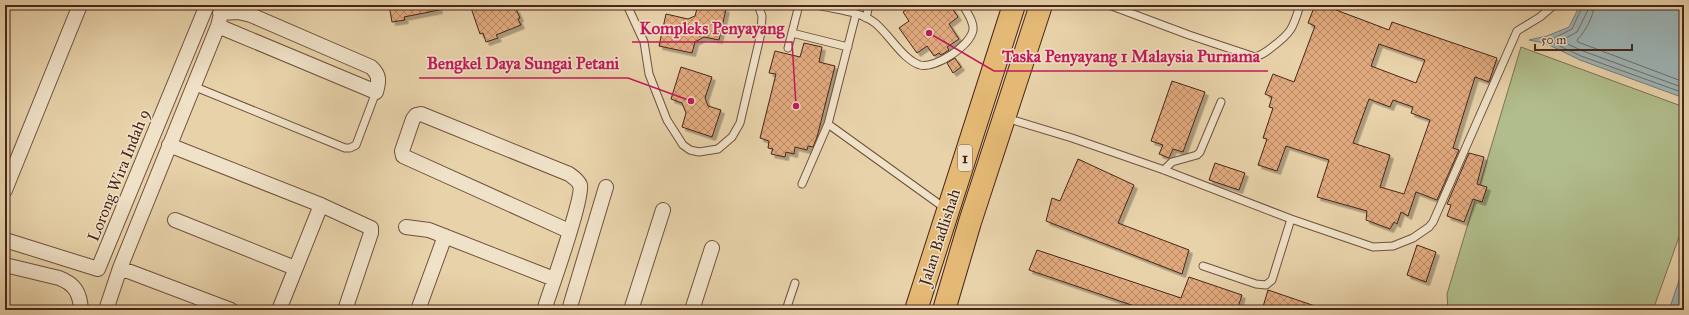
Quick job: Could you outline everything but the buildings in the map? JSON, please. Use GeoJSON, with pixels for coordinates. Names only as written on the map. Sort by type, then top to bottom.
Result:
{"type":"FeatureCollection","features":[{"type":"Feature","properties":{"kind":"main road","name":"Jalan Badlishah"},"geometry":{"type":"LineString","coordinates":[[916,310],[1014,5]]}},
{"type":"Feature","properties":{"kind":"main road","name":"Jalan Badlishah"},"geometry":{"type":"LineString","coordinates":[[944,310],[1041,5]]}},
{"type":"Feature","properties":{"kind":"street"},"geometry":{"type":"LineString","coordinates":[[5,190],[80,5]]}},
{"type":"Feature","properties":{"kind":"street","name":"Lorong Wira Indah 9"},"geometry":{"type":"LineString","coordinates":[[98,269],[207,5]]}},
{"type":"Feature","properties":{"kind":"street"},"geometry":{"type":"LineString","coordinates":[[243,12],[371,67],[377,73],[379,81],[376,92],[218,15],[243,12]]}},
{"type":"Feature","properties":{"kind":"street"},"geometry":{"type":"LineString","coordinates":[[106,310],[118,272],[193,86],[218,15]]}},
{"type":"Feature","properties":{"kind":"street"},"geometry":{"type":"LineString","coordinates":[[544,310],[554,280],[569,231],[580,193],[580,185],[576,179],[568,174],[421,114],[413,119],[402,151],[403,156],[569,231]]}},
{"type":"Feature","properties":{"kind":"street"},"geometry":{"type":"LineString","coordinates":[[169,145],[321,205],[371,228],[371,233],[345,310]]}},
{"type":"Feature","properties":{"kind":"street"},"geometry":{"type":"LineString","coordinates":[[569,310],[606,187]]}},
{"type":"Feature","properties":{"kind":"street"},"geometry":{"type":"LineString","coordinates":[[279,310],[321,205]]}},
{"type":"Feature","properties":{"kind":"street"},"geometry":{"type":"LineString","coordinates":[[631,310],[663,210]]}},
{"type":"Feature","properties":{"kind":"street"},"geometry":{"type":"LineString","coordinates":[[175,220],[295,268]]}},
{"type":"Feature","properties":{"kind":"street"},"geometry":{"type":"LineString","coordinates":[[406,227],[429,230],[554,280]]}},
{"type":"Feature","properties":{"kind":"street"},"geometry":{"type":"LineString","coordinates":[[418,310],[445,236]]}},
{"type":"Feature","properties":{"kind":"street"},"geometry":{"type":"LineString","coordinates":[[5,240],[98,269],[118,272],[231,310]]}},
{"type":"Feature","properties":{"kind":"street"},"geometry":{"type":"LineString","coordinates":[[692,310],[712,248]]}},
{"type":"Feature","properties":{"kind":"street"},"geometry":{"type":"LineString","coordinates":[[5,265],[67,281],[79,294],[81,310]]}},
{"type":"Feature","properties":{"kind":"lane"},"geometry":{"type":"LineString","coordinates":[[627,5],[644,42],[649,74],[667,120],[683,145],[690,150],[699,152],[718,149],[732,137],[740,123],[762,33],[762,16],[758,5]]}},
{"type":"Feature","properties":{"kind":"lane"},"geometry":{"type":"LineString","coordinates":[[788,48],[799,5]]}},
{"type":"Feature","properties":{"kind":"lane"},"geometry":{"type":"LineString","coordinates":[[817,5],[856,14],[866,18],[880,27],[910,59],[920,65],[937,64],[963,46],[971,35],[973,31],[972,21],[963,5]]}},
{"type":"Feature","properties":{"kind":"lane"},"geometry":{"type":"LineString","coordinates":[[866,18],[869,5]]}},
{"type":"Feature","properties":{"kind":"lane"},"geometry":{"type":"LineString","coordinates":[[1109,5],[1189,35],[1255,57],[1260,56],[1287,36],[1294,23],[1300,5]]}},
{"type":"Feature","properties":{"kind":"lane"},"geometry":{"type":"LineString","coordinates":[[1004,118],[1072,138],[1164,170],[1291,220],[1379,247],[1393,246],[1429,227],[1517,31],[1540,17],[1554,5]]}},
{"type":"Feature","properties":{"kind":"lane"},"geometry":{"type":"LineString","coordinates":[[802,184],[828,124],[856,14]]}},
{"type":"Feature","properties":{"kind":"lane"},"geometry":{"type":"LineString","coordinates":[[792,33],[848,47]]}},
{"type":"Feature","properties":{"kind":"lane"},"geometry":{"type":"LineString","coordinates":[[193,86],[346,148],[356,145],[376,92]]}},
{"type":"Feature","properties":{"kind":"lane"},"geometry":{"type":"LineString","coordinates":[[1164,170],[1172,162],[1196,155],[1200,152],[1221,102]]}},
{"type":"Feature","properties":{"kind":"lane"},"geometry":{"type":"LineString","coordinates":[[828,124],[948,210]]}},
{"type":"Feature","properties":{"kind":"lane"},"geometry":{"type":"LineString","coordinates":[[1203,266],[1256,284],[1266,285],[1272,280],[1291,220]]}},
{"type":"Feature","properties":{"kind":"lane"},"geometry":{"type":"LineString","coordinates":[[786,310],[796,283]]}},
{"type":"Feature","properties":{"kind":"green space"},"geometry":{"type":"Polygon","coordinates":[[[1521,47],[1684,107],[1684,223],[1653,310],[1448,310],[1447,294],[1521,47]]]}},
{"type":"Feature","properties":{"kind":"water"},"geometry":{"type":"Polygon","coordinates":[[[1580,5],[1684,5],[1684,98],[1580,60],[1545,43],[1529,40],[1547,36],[1569,27],[1580,5]]]}},
{"type":"Feature","properties":{"kind":"water"},"geometry":{"type":"Polygon","coordinates":[[[1684,266],[1684,310],[1669,310],[1684,266]]]}},
{"type":"Feature","properties":{"kind":"place","name":"Taska Penyayang 1 Malaysia Purnama"},"geometry":{"type":"Point","coordinates":[929,33]}},
{"type":"Feature","properties":{"kind":"place","name":"Bengkel Daya Sungai Petani"},"geometry":{"type":"Point","coordinates":[691,101]}},
{"type":"Feature","properties":{"kind":"place","name":"Kompleks Penyayang"},"geometry":{"type":"Point","coordinates":[796,106]}}]}
